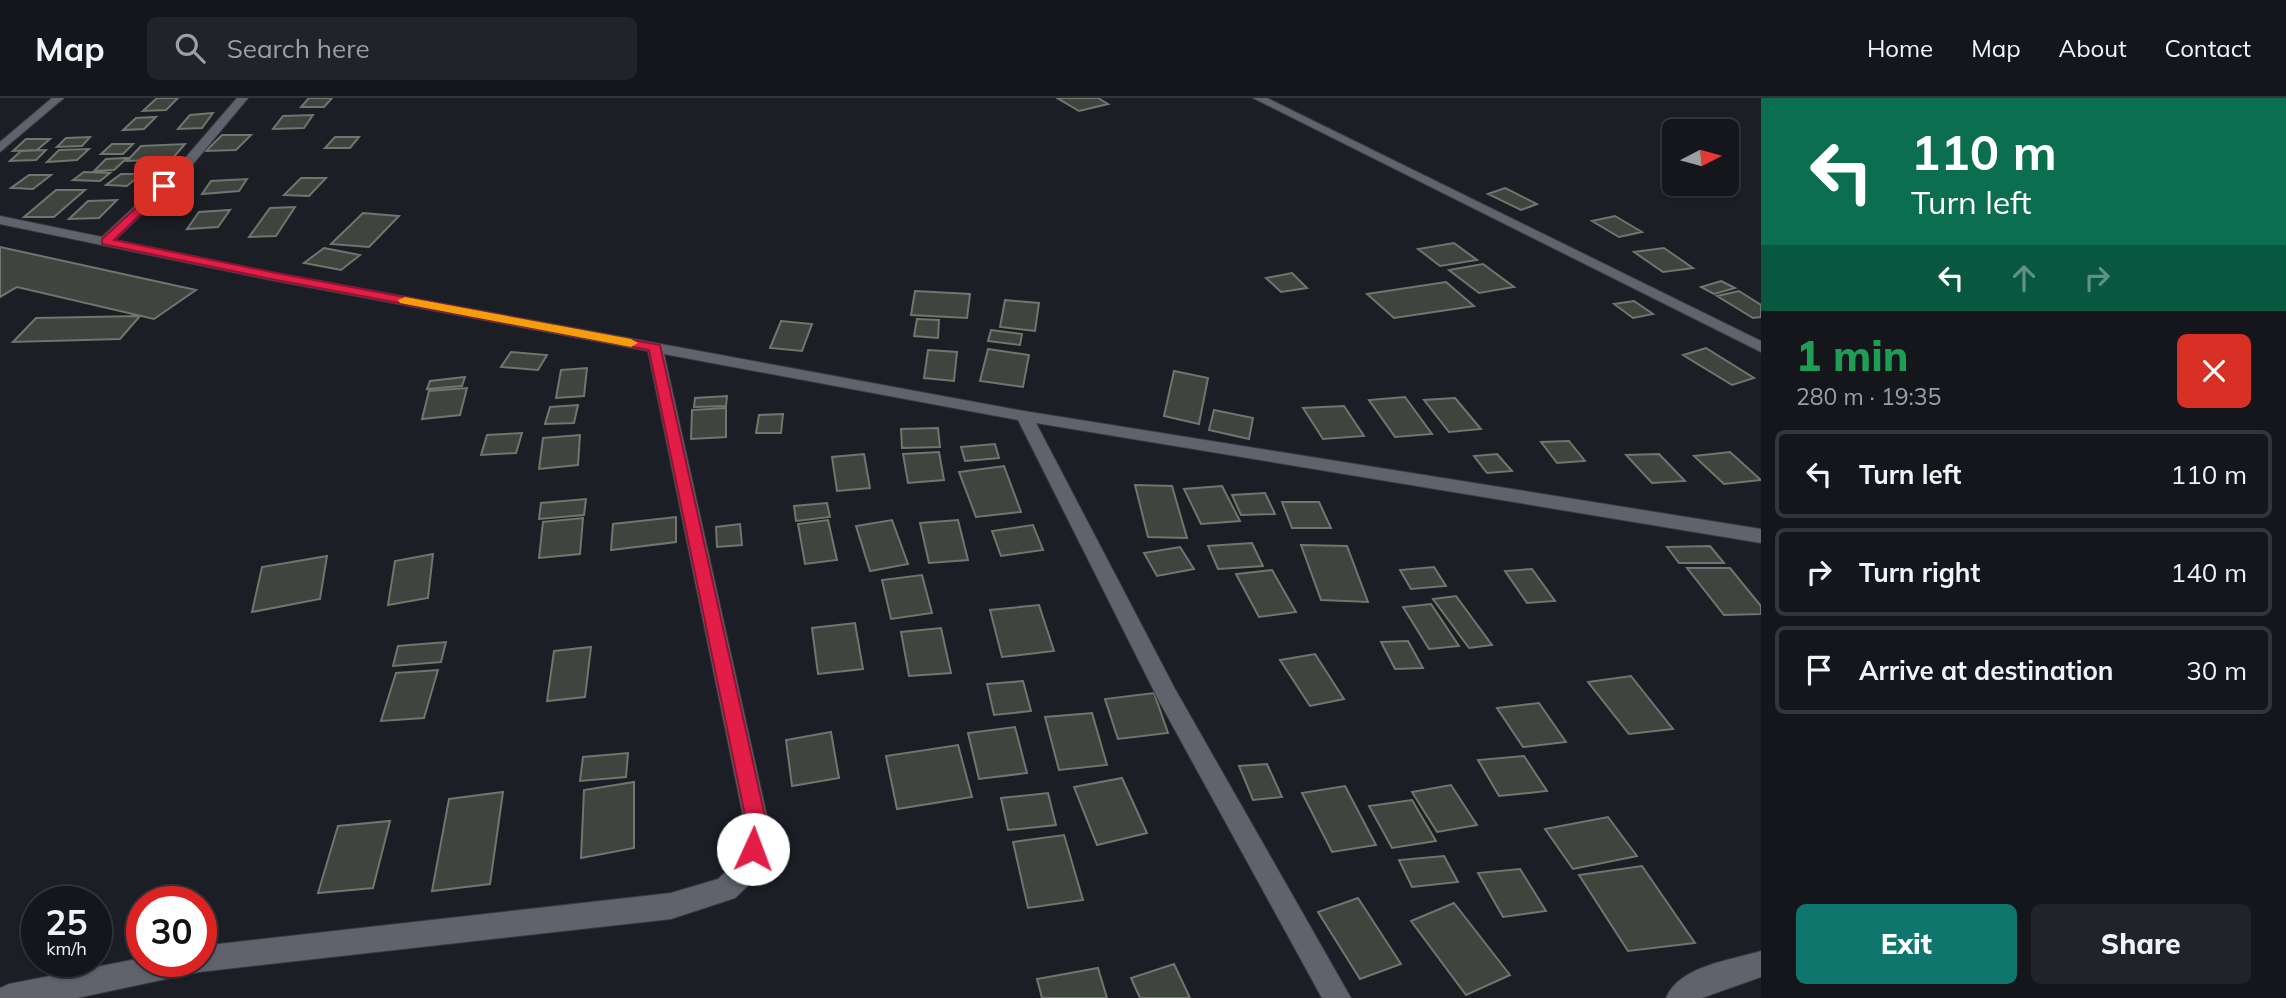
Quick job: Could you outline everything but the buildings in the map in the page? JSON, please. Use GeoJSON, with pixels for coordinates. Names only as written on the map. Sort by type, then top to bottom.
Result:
{"type":"FeatureCollection","features":[{"type":"Feature","properties":{"kind":"street"},"geometry":{"type":"LineString","coordinates":[[0,148],[59,98]]}},
{"type":"Feature","properties":{"kind":"street"},"geometry":{"type":"LineString","coordinates":[[106,241],[184,167],[243,98]]}},
{"type":"Feature","properties":{"kind":"street"},"geometry":{"type":"LineString","coordinates":[[1258,98],[1761,347]]}},
{"type":"Feature","properties":{"kind":"street"},"geometry":{"type":"LineString","coordinates":[[0,220],[271,276],[1024,416],[1761,536]]}},
{"type":"Feature","properties":{"kind":"street"},"geometry":{"type":"LineString","coordinates":[[217,957],[671,906],[726,889],[749,867],[758,830],[655,347]]}},
{"type":"Feature","properties":{"kind":"street"},"geometry":{"type":"LineString","coordinates":[[1024,416],[1167,695],[1337,998]]}},
{"type":"Feature","properties":{"kind":"street"},"geometry":{"type":"LineString","coordinates":[[1680,998],[1696,985],[1761,964]]}},
{"type":"Feature","properties":{"kind":"street"},"geometry":{"type":"LineString","coordinates":[[9,998],[126,974]]}},
{"type":"Feature","properties":{"kind":"slow traffic"},"geometry":{"type":"LineString","coordinates":[[405,300],[631,343]]}},
{"type":"Feature","properties":{"kind":"route"},"geometry":{"type":"LineString","coordinates":[[164,186],[106,241],[271,276],[655,347],[758,830],[753,849]]}}]}
